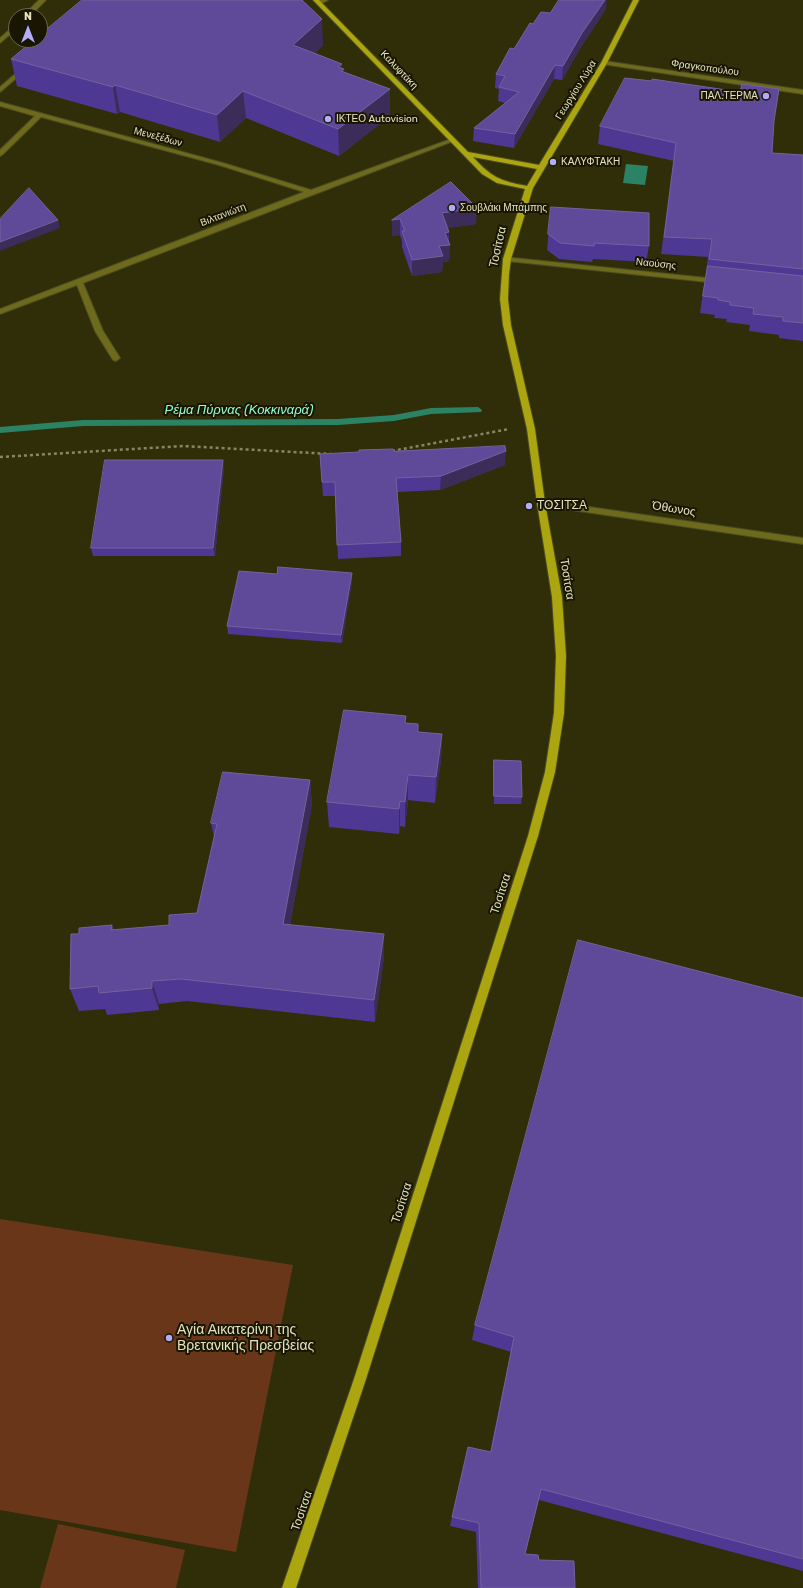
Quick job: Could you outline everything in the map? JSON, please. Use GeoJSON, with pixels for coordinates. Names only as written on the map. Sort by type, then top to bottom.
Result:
{"type":"FeatureCollection","features":[{"type":"Feature","properties":{"kind":"main road","name":"Γεωργίου Λύρα"},"geometry":{"type":"LineString","coordinates":[[528,188],[604,63],[636,0]]}},
{"type":"Feature","properties":{"kind":"main road","name":"Καλυφτάκη"},"geometry":{"type":"LineString","coordinates":[[320,1],[484,173],[493,180],[528,188]]}},
{"type":"Feature","properties":{"kind":"main road"},"geometry":{"type":"LineString","coordinates":[[466,154],[540,167]]}},
{"type":"Feature","properties":{"kind":"main road","name":"Τοσίτσα"},"geometry":{"type":"LineString","coordinates":[[289,1588],[360,1379],[528,851],[550,772],[560,713],[561,656],[557,597],[541,502],[531,429],[507,325],[504,299],[507,259],[528,188]]}},
{"type":"Feature","properties":{"kind":"street"},"geometry":{"type":"LineString","coordinates":[[34,8],[43,0]]}},
{"type":"Feature","properties":{"kind":"street"},"geometry":{"type":"LineString","coordinates":[[0,41],[8,34]]}},
{"type":"Feature","properties":{"kind":"street","name":"Φραγκοπούλου"},"geometry":{"type":"LineString","coordinates":[[604,63],[803,92]]}},
{"type":"Feature","properties":{"kind":"street"},"geometry":{"type":"LineString","coordinates":[[0,90],[29,65]]}},
{"type":"Feature","properties":{"kind":"street","name":"Μενεξέδων"},"geometry":{"type":"LineString","coordinates":[[0,104],[221,164],[311,192]]}},
{"type":"Feature","properties":{"kind":"street"},"geometry":{"type":"LineString","coordinates":[[0,154],[40,115]]}},
{"type":"Feature","properties":{"kind":"street","name":"Βιλτανιώτη"},"geometry":{"type":"LineString","coordinates":[[0,312],[311,192],[453,140]]}},
{"type":"Feature","properties":{"kind":"street","name":"Ναούσης"},"geometry":{"type":"LineString","coordinates":[[507,259],[725,281]]}},
{"type":"Feature","properties":{"kind":"street"},"geometry":{"type":"LineString","coordinates":[[79,282],[100,335],[107,348],[116,358]]}},
{"type":"Feature","properties":{"kind":"street","name":"Όθωνος"},"geometry":{"type":"LineString","coordinates":[[541,502],[803,541]]}},
{"type":"Feature","properties":{"kind":"path"},"geometry":{"type":"LineString","coordinates":[[390,451],[488,432],[531,429]]}},
{"type":"Feature","properties":{"kind":"path"},"geometry":{"type":"LineString","coordinates":[[0,457],[183,446],[248,448],[333,454]]}},
{"type":"Feature","properties":{"kind":"shaded area"},"geometry":{"type":"Polygon","coordinates":[[[626,164],[648,166],[645,185],[623,183],[626,164]]]}},
{"type":"Feature","properties":{"kind":"shaded area","name":"Αγία Αικατερίνη της Βρετανικής Πρεσβείας"},"geometry":{"type":"Polygon","coordinates":[[[0,1219],[293,1265],[236,1552],[0,1510],[0,1219]]]}},
{"type":"Feature","properties":{"kind":"shaded area"},"geometry":{"type":"Polygon","coordinates":[[[58,1524],[185,1550],[176,1588],[40,1588],[58,1524]]]}},
{"type":"Feature","properties":{"kind":"building"},"geometry":{"type":"Polygon","coordinates":[[[82,0],[302,0],[322,19],[293,45],[342,64],[338,67],[344,69],[341,71],[390,89],[338,129],[243,91],[217,115],[115,85],[113,87],[11,59],[24,48],[48,48],[48,28],[82,0]]]}},
{"type":"Feature","properties":{"kind":"building"},"geometry":{"type":"Polygon","coordinates":[[[559,0],[605,0],[582,33],[563,66],[555,65],[515,134],[474,128],[519,92],[499,87],[505,76],[496,74],[510,48],[514,49],[530,23],[533,24],[541,12],[550,13],[559,0]]]}},
{"type":"Feature","properties":{"kind":"building"},"geometry":{"type":"Polygon","coordinates":[[[625,78],[652,81],[652,79],[740,92],[742,84],[779,89],[774,121],[772,153],[803,155],[803,269],[709,259],[712,239],[664,237],[676,143],[600,126],[625,78]]]}},
{"type":"Feature","properties":{"kind":"building"},"geometry":{"type":"Polygon","coordinates":[[[451,182],[477,208],[442,213],[449,232],[445,233],[450,245],[439,246],[443,256],[412,260],[402,231],[405,231],[400,219],[392,220],[451,182]]]}},
{"type":"Feature","properties":{"kind":"building"},"geometry":{"type":"Polygon","coordinates":[[[29,188],[58,220],[0,242],[0,219],[29,188]]]}},
{"type":"Feature","properties":{"kind":"building"},"geometry":{"type":"Polygon","coordinates":[[[551,207],[649,213],[649,246],[594,243],[594,246],[560,243],[548,234],[551,207]]]}},
{"type":"Feature","properties":{"kind":"building"},"geometry":{"type":"Polygon","coordinates":[[[708,266],[803,276],[803,323],[783,321],[783,317],[753,314],[754,308],[730,305],[730,302],[718,300],[718,298],[703,296],[708,266]]]}},
{"type":"Feature","properties":{"kind":"building"},"geometry":{"type":"Polygon","coordinates":[[[505,446],[506,451],[441,476],[396,478],[401,542],[337,545],[335,482],[322,482],[320,454],[359,452],[359,450],[393,449],[394,451],[505,446]]]}},
{"type":"Feature","properties":{"kind":"building"},"geometry":{"type":"Polygon","coordinates":[[[105,460],[223,460],[213,548],[91,548],[105,460]]]}},
{"type":"Feature","properties":{"kind":"building"},"geometry":{"type":"Polygon","coordinates":[[[278,567],[352,573],[341,635],[227,626],[239,571],[277,574],[278,567]]]}},
{"type":"Feature","properties":{"kind":"building"},"geometry":{"type":"Polygon","coordinates":[[[344,710],[406,716],[405,723],[418,724],[418,732],[442,734],[436,777],[408,775],[405,802],[400,801],[399,809],[327,802],[344,710]]]}},
{"type":"Feature","properties":{"kind":"building"},"geometry":{"type":"Polygon","coordinates":[[[494,760],[521,761],[522,797],[494,796],[494,760]]]}},
{"type":"Feature","properties":{"kind":"building"},"geometry":{"type":"Polygon","coordinates":[[[223,772],[310,780],[283,924],[384,934],[374,1000],[181,979],[152,981],[152,988],[99,993],[98,986],[70,989],[71,934],[79,934],[79,928],[112,925],[111,930],[169,925],[169,915],[197,913],[217,824],[211,823],[223,772]]]}},
{"type":"Feature","properties":{"kind":"building"},"geometry":{"type":"Polygon","coordinates":[[[578,940],[803,998],[803,1559],[541,1489],[525,1554],[538,1555],[539,1560],[574,1561],[575,1588],[481,1588],[479,1523],[452,1517],[468,1447],[491,1452],[514,1337],[475,1325],[578,940]]]}},
{"type":"Feature","properties":{"kind":"waterway","name":"Ρέμα Πύρνας (Κοκκιναρά)"},"geometry":{"type":"LineString","coordinates":[[0,430],[83,423],[338,422],[394,418],[431,411],[478,410]]}},
{"type":"Feature","properties":{"kind":"place","name":"ΠΑΛ.ΤΕΡΜΑ"},"geometry":{"type":"Point","coordinates":[766,96]}},
{"type":"Feature","properties":{"kind":"place","name":"ΙΚΤΕΟ Autovision"},"geometry":{"type":"Point","coordinates":[328,119]}},
{"type":"Feature","properties":{"kind":"place","name":"ΚΑΛΥΦΤΑΚΗ"},"geometry":{"type":"Point","coordinates":[553,162]}},
{"type":"Feature","properties":{"kind":"place","name":"Σουβλάκι Μπάμπης"},"geometry":{"type":"Point","coordinates":[452,208]}},
{"type":"Feature","properties":{"kind":"place","name":"ΤΟΣΙΤΣΑ"},"geometry":{"type":"Point","coordinates":[529,506]}},
{"type":"Feature","properties":{"kind":"place","name":"Αγία Αικατερίνη της Βρετανικής Πρεσβείας"},"geometry":{"type":"Point","coordinates":[169,1338]}}]}
